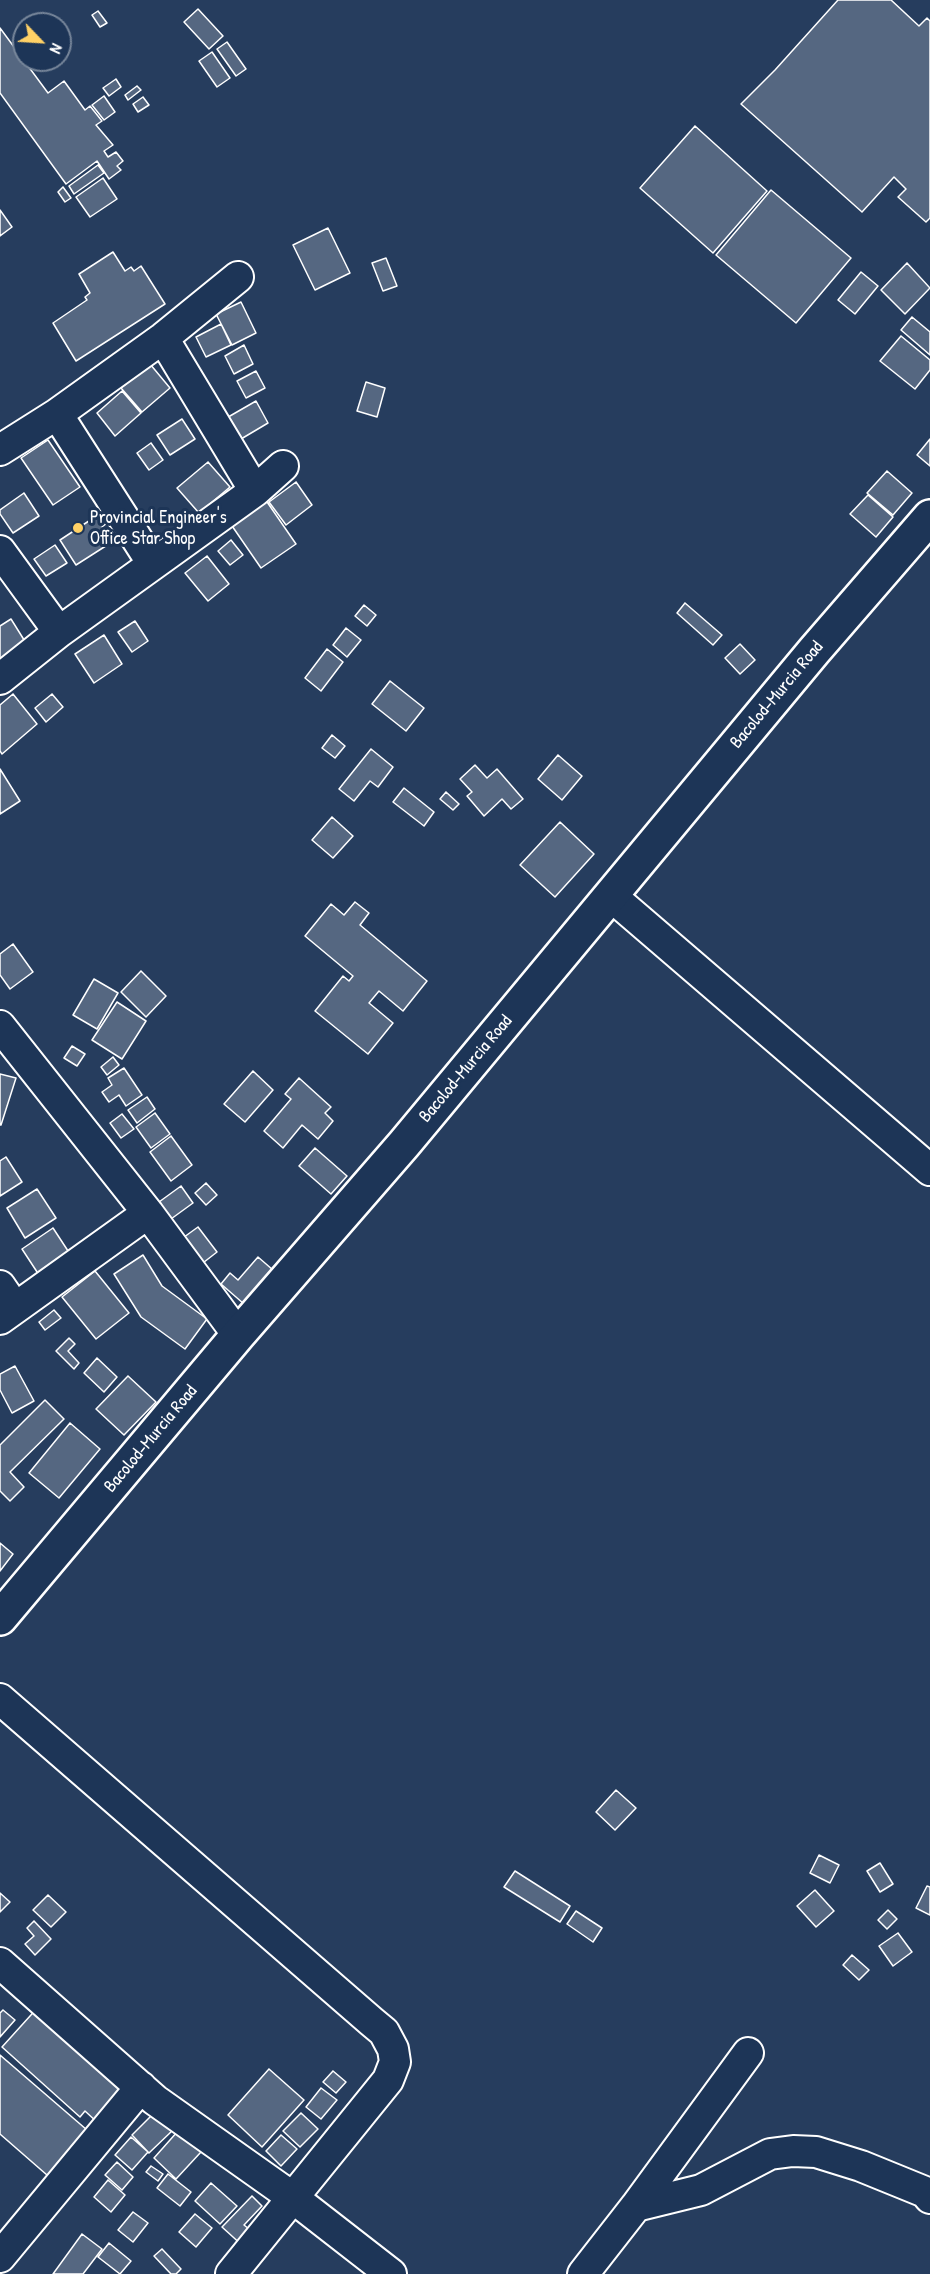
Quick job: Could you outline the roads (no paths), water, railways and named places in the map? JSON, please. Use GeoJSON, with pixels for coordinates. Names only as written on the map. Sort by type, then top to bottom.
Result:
{"type":"FeatureCollection","features":[{"type":"Feature","properties":{"kind":"main road","name":"Bacolod-Murcia Road"},"geometry":{"type":"LineString","coordinates":[[0,1618],[238,1335],[404,1144],[813,651],[930,517]]}},
{"type":"Feature","properties":{"kind":"street"},"geometry":{"type":"LineString","coordinates":[[0,450],[57,414],[163,338],[238,277]]}},
{"type":"Feature","properties":{"kind":"street"},"geometry":{"type":"LineString","coordinates":[[163,338],[255,491]]}},
{"type":"Feature","properties":{"kind":"street"},"geometry":{"type":"LineString","coordinates":[[57,414],[153,564]]}},
{"type":"Feature","properties":{"kind":"street"},"geometry":{"type":"LineString","coordinates":[[0,679],[59,632],[255,491],[283,466]]}},
{"type":"Feature","properties":{"kind":"street"},"geometry":{"type":"LineString","coordinates":[[0,551],[59,632]]}},
{"type":"Feature","properties":{"kind":"street"},"geometry":{"type":"LineString","coordinates":[[610,895],[930,1170]]}},
{"type":"Feature","properties":{"kind":"street"},"geometry":{"type":"LineString","coordinates":[[0,1026],[148,1213],[238,1335]]}},
{"type":"Feature","properties":{"kind":"street"},"geometry":{"type":"LineString","coordinates":[[5,1304],[148,1213]]}},
{"type":"Feature","properties":{"kind":"street"},"geometry":{"type":"LineString","coordinates":[[0,1699],[384,2032],[393,2049],[395,2062],[388,2080],[231,2274]]}},
{"type":"Feature","properties":{"kind":"street"},"geometry":{"type":"LineString","coordinates":[[0,1963],[155,2100],[292,2198],[391,2274]]}},
{"type":"Feature","properties":{"kind":"street"},"geometry":{"type":"LineString","coordinates":[[583,2274],[748,2053]]}},
{"type":"Feature","properties":{"kind":"street"},"geometry":{"type":"LineString","coordinates":[[0,2258],[141,2087]]}},
{"type":"Feature","properties":{"kind":"street"},"geometry":{"type":"LineString","coordinates":[[636,2206],[701,2190],[770,2154],[793,2151],[816,2152],[861,2166],[928,2193]]}},
{"type":"Feature","properties":{"kind":"place","name":"Provincial Engineer's Office Star Shop"},"geometry":{"type":"Point","coordinates":[78,528]}}]}
